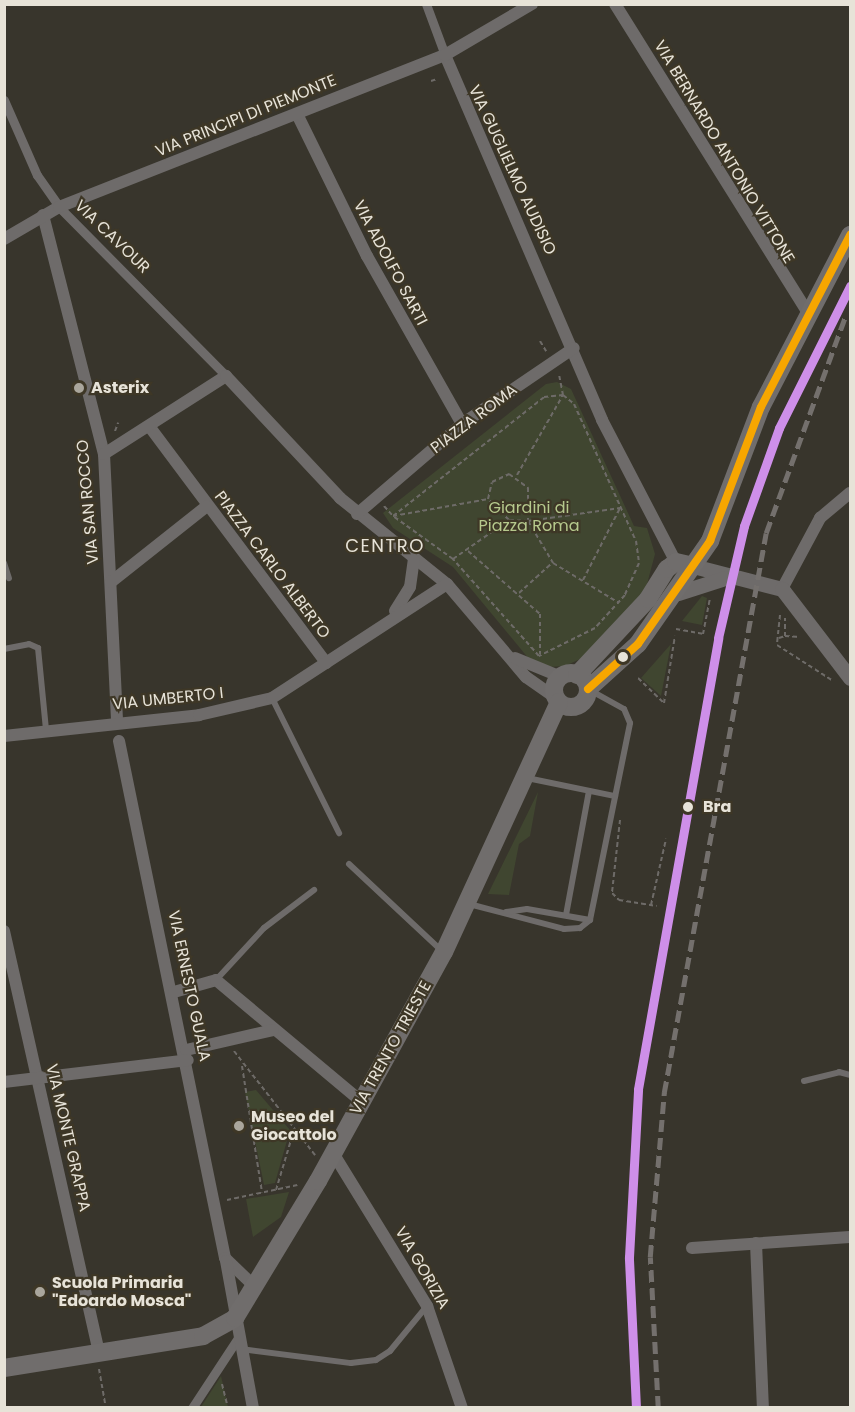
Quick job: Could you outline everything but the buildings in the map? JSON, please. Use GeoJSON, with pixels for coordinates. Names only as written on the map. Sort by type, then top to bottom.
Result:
{"type":"FeatureCollection","features":[{"type":"Feature","properties":{"kind":"main road"},"geometry":{"type":"LineString","coordinates":[[575,680],[684,564],[710,541],[756,416],[850,235]]}},
{"type":"Feature","properties":{"kind":"main road"},"geometry":{"type":"LineString","coordinates":[[563,703],[555,685],[615,670],[678,593],[684,564]]}},
{"type":"Feature","properties":{"kind":"main road","name":"VIA TRENTO TRIESTE"},"geometry":{"type":"LineString","coordinates":[[235,1318],[326,1167],[444,952],[532,777],[575,680]]}},
{"type":"Feature","properties":{"kind":"main road"},"geometry":{"type":"LineString","coordinates":[[4,1368],[203,1336],[235,1318]]}},
{"type":"Feature","properties":{"kind":"street","name":"VIA GUGLIELMO AUDISIO"},"geometry":{"type":"LineString","coordinates":[[426,4],[445,55],[574,348]]}},
{"type":"Feature","properties":{"kind":"street","name":"VIA PRINCIPI DI PIEMONTE"},"geometry":{"type":"LineString","coordinates":[[4,239],[59,207],[445,55],[532,4]]}},
{"type":"Feature","properties":{"kind":"street","name":"VIA BERNARDO ANTONIO VITTONE"},"geometry":{"type":"LineString","coordinates":[[615,4],[809,315]]}},
{"type":"Feature","properties":{"kind":"street","name":"VIA CAVOUR"},"geometry":{"type":"LineString","coordinates":[[4,100],[37,175],[59,207],[226,376]]}},
{"type":"Feature","properties":{"kind":"street","name":"VIA ADOLFO SARTI"},"geometry":{"type":"LineString","coordinates":[[297,114],[367,256],[462,424]]}},
{"type":"Feature","properties":{"kind":"street","name":"VIA SAN ROCCO"},"geometry":{"type":"LineString","coordinates":[[43,215],[104,454],[117,721]]}},
{"type":"Feature","properties":{"kind":"street","name":"PIAZZA ROMA"},"geometry":{"type":"LineString","coordinates":[[357,514],[462,424],[574,348]]}},
{"type":"Feature","properties":{"kind":"street"},"geometry":{"type":"LineString","coordinates":[[574,348],[602,420],[684,564],[731,578],[782,589],[846,682]]}},
{"type":"Feature","properties":{"kind":"street"},"geometry":{"type":"LineString","coordinates":[[104,454],[226,376],[357,514],[447,584],[508,655],[563,703]]}},
{"type":"Feature","properties":{"kind":"street","name":"PIAZZA CARLO ALBERTO"},"geometry":{"type":"LineString","coordinates":[[149,426],[326,663],[386,621],[447,584]]}},
{"type":"Feature","properties":{"kind":"street"},"geometry":{"type":"LineString","coordinates":[[782,589],[820,518],[850,493]]}},
{"type":"Feature","properties":{"kind":"street"},"geometry":{"type":"LineString","coordinates":[[111,582],[207,506]]}},
{"type":"Feature","properties":{"kind":"street","name":"PIAZZA CARLO ALBERTO"},"geometry":{"type":"LineString","coordinates":[[386,621],[406,599],[414,560]]}},
{"type":"Feature","properties":{"kind":"street"},"geometry":{"type":"LineString","coordinates":[[678,593],[699,582],[731,578]]}},
{"type":"Feature","properties":{"kind":"street"},"geometry":{"type":"LineString","coordinates":[[508,655],[575,680]]}},
{"type":"Feature","properties":{"kind":"street","name":"VIA UMBERTO I"},"geometry":{"type":"LineString","coordinates":[[4,736],[117,721],[199,715],[272,698],[326,663]]}},
{"type":"Feature","properties":{"kind":"street","name":"VIA ERNESTO GUALA"},"geometry":{"type":"LineString","coordinates":[[117,721],[119,741],[187,1055],[239,1343],[253,1407]]}},
{"type":"Feature","properties":{"kind":"street","name":"VIA MONTE GRAPPA"},"geometry":{"type":"LineString","coordinates":[[4,931],[99,1353]]}},
{"type":"Feature","properties":{"kind":"street"},"geometry":{"type":"LineString","coordinates":[[174,992],[216,980],[273,1030],[362,1102]]}},
{"type":"Feature","properties":{"kind":"street"},"geometry":{"type":"LineString","coordinates":[[4,1082],[187,1055],[230,1040],[273,1030]]}},
{"type":"Feature","properties":{"kind":"street","name":"VIA GORIZIA"},"geometry":{"type":"LineString","coordinates":[[326,1167],[427,1306],[462,1407]]}},
{"type":"Feature","properties":{"kind":"street"},"geometry":{"type":"LineString","coordinates":[[692,1248],[850,1237]]}},
{"type":"Feature","properties":{"kind":"street"},"geometry":{"type":"LineString","coordinates":[[756,1244],[763,1407]]}},
{"type":"Feature","properties":{"kind":"street"},"geometry":{"type":"LineString","coordinates":[[225,1258],[254,1286]]}},
{"type":"Feature","properties":{"kind":"street"},"geometry":{"type":"LineString","coordinates":[[192,1407],[218,1364],[239,1343]]}},
{"type":"Feature","properties":{"kind":"lane"},"geometry":{"type":"LineString","coordinates":[[4,563],[9,578]]}},
{"type":"Feature","properties":{"kind":"lane"},"geometry":{"type":"LineString","coordinates":[[4,649],[29,644],[38,648],[45,729]]}},
{"type":"Feature","properties":{"kind":"lane"},"geometry":{"type":"LineString","coordinates":[[468,904],[506,912],[564,929],[580,928],[590,920],[630,723],[624,709],[575,680]]}},
{"type":"Feature","properties":{"kind":"lane"},"geometry":{"type":"LineString","coordinates":[[272,698],[339,833]]}},
{"type":"Feature","properties":{"kind":"lane"},"geometry":{"type":"LineString","coordinates":[[532,777],[615,796]]}},
{"type":"Feature","properties":{"kind":"lane"},"geometry":{"type":"LineString","coordinates":[[566,915],[589,791]]}},
{"type":"Feature","properties":{"kind":"lane"},"geometry":{"type":"LineString","coordinates":[[349,864],[444,952]]}},
{"type":"Feature","properties":{"kind":"lane"},"geometry":{"type":"LineString","coordinates":[[216,980],[264,928],[314,890]]}},
{"type":"Feature","properties":{"kind":"lane"},"geometry":{"type":"LineString","coordinates":[[506,912],[566,915],[590,920]]}},
{"type":"Feature","properties":{"kind":"lane"},"geometry":{"type":"LineString","coordinates":[[804,1081],[839,1072],[850,1075]]}},
{"type":"Feature","properties":{"kind":"lane"},"geometry":{"type":"LineString","coordinates":[[239,1343],[351,1363],[376,1360],[390,1351],[427,1306]]}},
{"type":"Feature","properties":{"kind":"path"},"geometry":{"type":"LineString","coordinates":[[431,81],[437,79]]}},
{"type":"Feature","properties":{"kind":"path"},"geometry":{"type":"LineString","coordinates":[[488,499],[492,482],[516,476],[563,395],[564,385],[540,341]]}},
{"type":"Feature","properties":{"kind":"path"},"geometry":{"type":"LineString","coordinates":[[393,516],[544,397],[563,395],[574,404],[636,542],[639,563],[619,603],[585,635],[539,656]]}},
{"type":"Feature","properties":{"kind":"path"},"geometry":{"type":"LineString","coordinates":[[516,476],[528,488],[528,521],[553,563],[619,603]]}},
{"type":"Feature","properties":{"kind":"path"},"geometry":{"type":"LineString","coordinates":[[376,496],[393,516],[453,559],[539,656]]}},
{"type":"Feature","properties":{"kind":"path"},"geometry":{"type":"LineString","coordinates":[[393,516],[488,499]]}},
{"type":"Feature","properties":{"kind":"path"},"geometry":{"type":"LineString","coordinates":[[488,499],[509,520]]}},
{"type":"Feature","properties":{"kind":"path"},"geometry":{"type":"LineString","coordinates":[[453,559],[468,551],[509,520],[528,521],[620,508]]}},
{"type":"Feature","properties":{"kind":"path"},"geometry":{"type":"LineString","coordinates":[[583,581],[620,508]]}},
{"type":"Feature","properties":{"kind":"path"},"geometry":{"type":"LineString","coordinates":[[468,551],[540,614],[539,656]]}},
{"type":"Feature","properties":{"kind":"path"},"geometry":{"type":"LineString","coordinates":[[519,594],[553,563]]}},
{"type":"Feature","properties":{"kind":"path"},"geometry":{"type":"LineString","coordinates":[[676,629],[703,634],[712,588]]}},
{"type":"Feature","properties":{"kind":"path"},"geometry":{"type":"LineString","coordinates":[[779,638],[785,636],[782,609]]}},
{"type":"Feature","properties":{"kind":"path"},"geometry":{"type":"LineString","coordinates":[[780,615],[777,645],[846,682]]}},
{"type":"Feature","properties":{"kind":"path"},"geometry":{"type":"LineString","coordinates":[[638,678],[664,703],[675,636]]}},
{"type":"Feature","properties":{"kind":"path"},"geometry":{"type":"LineString","coordinates":[[623,821],[612,893],[619,900],[657,906]]}},
{"type":"Feature","properties":{"kind":"path"},"geometry":{"type":"LineString","coordinates":[[651,905],[666,839]]}},
{"type":"Feature","properties":{"kind":"path"},"geometry":{"type":"LineString","coordinates":[[215,1202],[276,1190],[326,1167],[242,1066],[230,1040]]}},
{"type":"Feature","properties":{"kind":"path"},"geometry":{"type":"LineString","coordinates":[[242,1066],[262,1192]]}},
{"type":"Feature","properties":{"kind":"path"},"geometry":{"type":"LineString","coordinates":[[276,1190],[294,1130]]}},
{"type":"Feature","properties":{"kind":"path"},"geometry":{"type":"LineString","coordinates":[[218,1364],[228,1407]]}},
{"type":"Feature","properties":{"kind":"path"},"geometry":{"type":"LineString","coordinates":[[102,1386],[106,1407]]}},
{"type":"Feature","properties":{"kind":"green space","name":"Giardini di Piazza Roma"},"geometry":{"type":"Polygon","coordinates":[[[557,382],[571,389],[634,526],[647,528],[655,554],[646,588],[591,654],[565,666],[549,667],[529,659],[453,567],[393,528],[383,513],[546,384],[557,382]]]}},
{"type":"Feature","properties":{"kind":"green space"},"geometry":{"type":"Polygon","coordinates":[[[702,596],[707,598],[702,625],[682,621],[702,596]]]}},
{"type":"Feature","properties":{"kind":"green space"},"geometry":{"type":"Polygon","coordinates":[[[671,644],[661,696],[641,678],[671,644]]]}},
{"type":"Feature","properties":{"kind":"green space"},"geometry":{"type":"Polygon","coordinates":[[[538,792],[530,836],[519,844],[509,895],[488,894],[538,792]]]}},
{"type":"Feature","properties":{"kind":"green space"},"geometry":{"type":"Polygon","coordinates":[[[256,1090],[290,1130],[275,1183],[264,1185],[245,1092],[256,1090]]]}},
{"type":"Feature","properties":{"kind":"green space"},"geometry":{"type":"Polygon","coordinates":[[[289,1192],[281,1217],[253,1237],[246,1199],[289,1192]]]}},
{"type":"Feature","properties":{"kind":"green space"},"geometry":{"type":"Polygon","coordinates":[[[221,1376],[228,1407],[201,1407],[221,1376]]]}},
{"type":"Feature","properties":{"kind":"railway"},"geometry":{"type":"LineString","coordinates":[[658,1408],[650,1257],[664,1093],[766,533],[846,314]]}},
{"type":"Feature","properties":{"kind":"transit line"},"geometry":{"type":"LineString","coordinates":[[588,689],[638,644],[710,541],[761,407],[850,235]]}},
{"type":"Feature","properties":{"kind":"transit line"},"geometry":{"type":"LineString","coordinates":[[636,1408],[629,1257],[638,1089],[718,638],[744,526],[779,428],[850,286]]}},
{"type":"Feature","properties":{"kind":"place","name":"Asterix"},"geometry":{"type":"Point","coordinates":[79,388]}},
{"type":"Feature","properties":{"kind":"place","name":"Bra"},"geometry":{"type":"Point","coordinates":[688,807]}},
{"type":"Feature","properties":{"kind":"place","name":"Museo del Giocattolo"},"geometry":{"type":"Point","coordinates":[239,1126]}},
{"type":"Feature","properties":{"kind":"place","name":"Scuola Primaria \"Edoardo Mosca\""},"geometry":{"type":"Point","coordinates":[40,1292]}},
{"type":"Feature","properties":{"kind":"district","name":"CENTRO"},"geometry":{"type":"Point","coordinates":[385,546]}}]}
